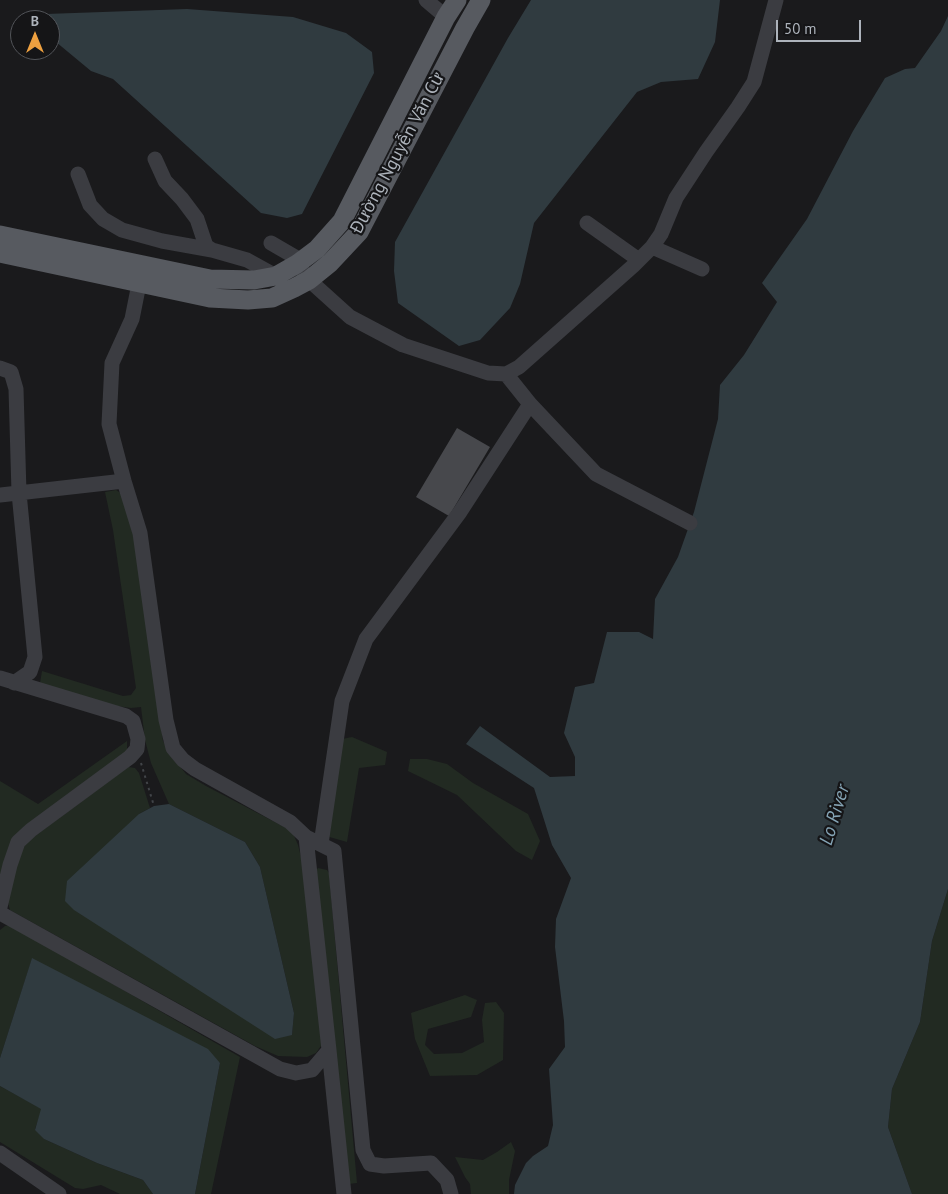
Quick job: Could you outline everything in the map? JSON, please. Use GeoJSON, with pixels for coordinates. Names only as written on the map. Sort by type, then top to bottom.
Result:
{"type":"FeatureCollection","features":[{"type":"Feature","properties":{"kind":"main road","name":"Đường Nguyễn Văn Cừ"},"geometry":{"type":"LineString","coordinates":[[0,236],[210,280],[254,280],[276,276],[300,263],[317,249],[342,221],[446,17],[457,0]]}},
{"type":"Feature","properties":{"kind":"main road","name":"Đường Nguyễn Văn Cừ"},"geometry":{"type":"LineString","coordinates":[[0,253],[210,298],[248,300],[272,298],[309,280],[330,263],[359,232],[465,28],[482,0]]}},
{"type":"Feature","properties":{"kind":"street"},"geometry":{"type":"LineString","coordinates":[[426,0],[446,17]]}},
{"type":"Feature","properties":{"kind":"street"},"geometry":{"type":"LineString","coordinates":[[272,243],[300,263],[309,280],[350,317],[403,345],[488,373],[506,374],[519,367],[652,247],[661,234],[676,198],[754,82],[776,0]]}},
{"type":"Feature","properties":{"kind":"street"},"geometry":{"type":"LineString","coordinates":[[155,158],[165,181],[182,198],[197,219],[206,246],[212,250]]}},
{"type":"Feature","properties":{"kind":"street"},"geometry":{"type":"LineString","coordinates":[[78,174],[90,206],[103,219],[122,230],[162,241],[212,250],[247,260],[276,276]]}},
{"type":"Feature","properties":{"kind":"street"},"geometry":{"type":"LineString","coordinates":[[587,223],[639,260]]}},
{"type":"Feature","properties":{"kind":"street"},"geometry":{"type":"LineString","coordinates":[[652,247],[702,269]]}},
{"type":"Feature","properties":{"kind":"street"},"geometry":{"type":"LineString","coordinates":[[139,284],[132,319],[112,363],[110,424],[124,481],[140,532],[166,720],[173,748],[183,760],[195,769],[290,822],[306,837],[334,850],[363,1150],[370,1164],[384,1166],[431,1163],[447,1180],[451,1194]]}},
{"type":"Feature","properties":{"kind":"street"},"geometry":{"type":"LineString","coordinates":[[0,368],[10,372],[16,389],[19,493],[35,657],[30,672],[7,681]]}},
{"type":"Feature","properties":{"kind":"street"},"geometry":{"type":"LineString","coordinates":[[506,374],[530,404],[596,474],[690,523]]}},
{"type":"Feature","properties":{"kind":"street"},"geometry":{"type":"LineString","coordinates":[[321,844],[342,702],[366,639],[460,512],[530,404]]}},
{"type":"Feature","properties":{"kind":"street"},"geometry":{"type":"LineString","coordinates":[[0,495],[124,481]]}},
{"type":"Feature","properties":{"kind":"street"},"geometry":{"type":"LineString","coordinates":[[0,907],[10,865],[18,842],[31,830],[130,757],[137,749],[137,732],[133,721],[126,716],[7,681]]}},
{"type":"Feature","properties":{"kind":"street"},"geometry":{"type":"LineString","coordinates":[[306,837],[344,1194]]}},
{"type":"Feature","properties":{"kind":"street"},"geometry":{"type":"LineString","coordinates":[[0,913],[280,1069],[296,1073],[312,1070],[329,1050]]}},
{"type":"Feature","properties":{"kind":"street"},"geometry":{"type":"LineString","coordinates":[[0,1153],[59,1194]]}},
{"type":"Feature","properties":{"kind":"path"},"geometry":{"type":"LineString","coordinates":[[137,749],[154,806]]}},
{"type":"Feature","properties":{"kind":"shaded area"},"geometry":{"type":"Polygon","coordinates":[[[116,490],[122,494],[133,529],[163,741],[173,758],[186,774],[292,831],[298,845],[306,876],[325,1040],[316,1053],[307,1057],[278,1056],[255,1046],[10,910],[7,899],[23,845],[128,767],[135,768],[139,773],[150,808],[139,814],[292,1035],[294,1013],[260,867],[245,842],[169,804],[151,763],[145,740],[141,707],[131,708],[109,705],[40,683],[42,671],[123,696],[131,695],[136,688],[113,530],[105,492],[116,490]]]}},
{"type":"Feature","properties":{"kind":"shaded area"},"geometry":{"type":"Polygon","coordinates":[[[352,737],[387,752],[385,765],[359,768],[347,842],[326,836],[342,739],[352,737]]]}},
{"type":"Feature","properties":{"kind":"shaded area"},"geometry":{"type":"Polygon","coordinates":[[[127,741],[127,755],[21,831],[0,891],[0,781],[38,804],[127,741]]]}},
{"type":"Feature","properties":{"kind":"shaded area"},"geometry":{"type":"Polygon","coordinates":[[[410,759],[427,759],[447,764],[473,783],[528,814],[540,841],[532,860],[516,851],[457,795],[408,771],[410,759]]]}},
{"type":"Feature","properties":{"kind":"shaded area"},"geometry":{"type":"Polygon","coordinates":[[[318,868],[327,870],[329,873],[357,1183],[348,1184],[315,872],[318,868]]]}},
{"type":"Feature","properties":{"kind":"shaded area"},"geometry":{"type":"Polygon","coordinates":[[[948,889],[948,1194],[912,1194],[888,1127],[892,1089],[920,1022],[932,941],[948,889]]]}},
{"type":"Feature","properties":{"kind":"shaded area"},"geometry":{"type":"Polygon","coordinates":[[[10,925],[240,1057],[211,1194],[195,1194],[220,1063],[32,959],[0,1058],[0,930],[10,925]]]}},
{"type":"Feature","properties":{"kind":"shaded area"},"geometry":{"type":"Polygon","coordinates":[[[465,995],[477,1000],[471,1017],[428,1029],[425,1045],[434,1054],[462,1053],[484,1042],[482,1020],[485,1003],[496,1002],[504,1013],[503,1060],[477,1075],[430,1076],[415,1039],[411,1013],[465,995]]]}},
{"type":"Feature","properties":{"kind":"shaded area"},"geometry":{"type":"Polygon","coordinates":[[[0,1086],[42,1109],[35,1129],[44,1139],[97,1163],[143,1180],[153,1194],[120,1194],[101,1185],[83,1189],[75,1188],[0,1142],[0,1086]]]}},
{"type":"Feature","properties":{"kind":"shaded area"},"geometry":{"type":"Polygon","coordinates":[[[511,1142],[515,1151],[509,1180],[509,1194],[471,1194],[470,1184],[455,1157],[483,1160],[511,1142]]]}},
{"type":"Feature","properties":{"kind":"water"},"geometry":{"type":"Polygon","coordinates":[[[531,0],[720,0],[715,42],[698,79],[661,82],[637,92],[534,223],[520,284],[510,308],[480,340],[459,346],[398,303],[394,271],[395,242],[531,0]]]}},
{"type":"Feature","properties":{"kind":"water"},"geometry":{"type":"Polygon","coordinates":[[[187,9],[293,17],[346,33],[372,52],[374,73],[302,214],[287,218],[261,213],[113,79],[91,71],[60,45],[60,14],[187,9]]]}},
{"type":"Feature","properties":{"kind":"water","name":"Lo River"},"geometry":{"type":"Polygon","coordinates":[[[948,16],[948,889],[932,941],[920,1022],[892,1089],[888,1127],[912,1194],[514,1194],[515,1185],[526,1163],[548,1146],[553,1125],[549,1069],[565,1047],[564,1021],[555,947],[556,919],[571,878],[552,845],[534,788],[466,744],[480,726],[550,777],[575,776],[575,757],[564,733],[575,687],[594,683],[607,632],[639,632],[653,639],[655,599],[678,557],[694,512],[718,419],[720,385],[744,355],[777,302],[762,283],[807,219],[853,131],[885,78],[905,69],[915,68],[941,31],[948,16]]]}},
{"type":"Feature","properties":{"kind":"water"},"geometry":{"type":"Polygon","coordinates":[[[169,804],[245,842],[260,867],[294,1013],[292,1035],[275,1039],[74,910],[65,901],[67,881],[139,814],[154,806],[169,804]]]}},
{"type":"Feature","properties":{"kind":"water"},"geometry":{"type":"Polygon","coordinates":[[[32,958],[208,1049],[220,1063],[195,1194],[153,1194],[143,1180],[97,1163],[44,1139],[35,1130],[41,1109],[0,1086],[0,1058],[32,958]]]}},
{"type":"Feature","properties":{"kind":"building"},"geometry":{"type":"Polygon","coordinates":[[[457,428],[490,447],[449,516],[416,497],[457,428]]]}}]}
